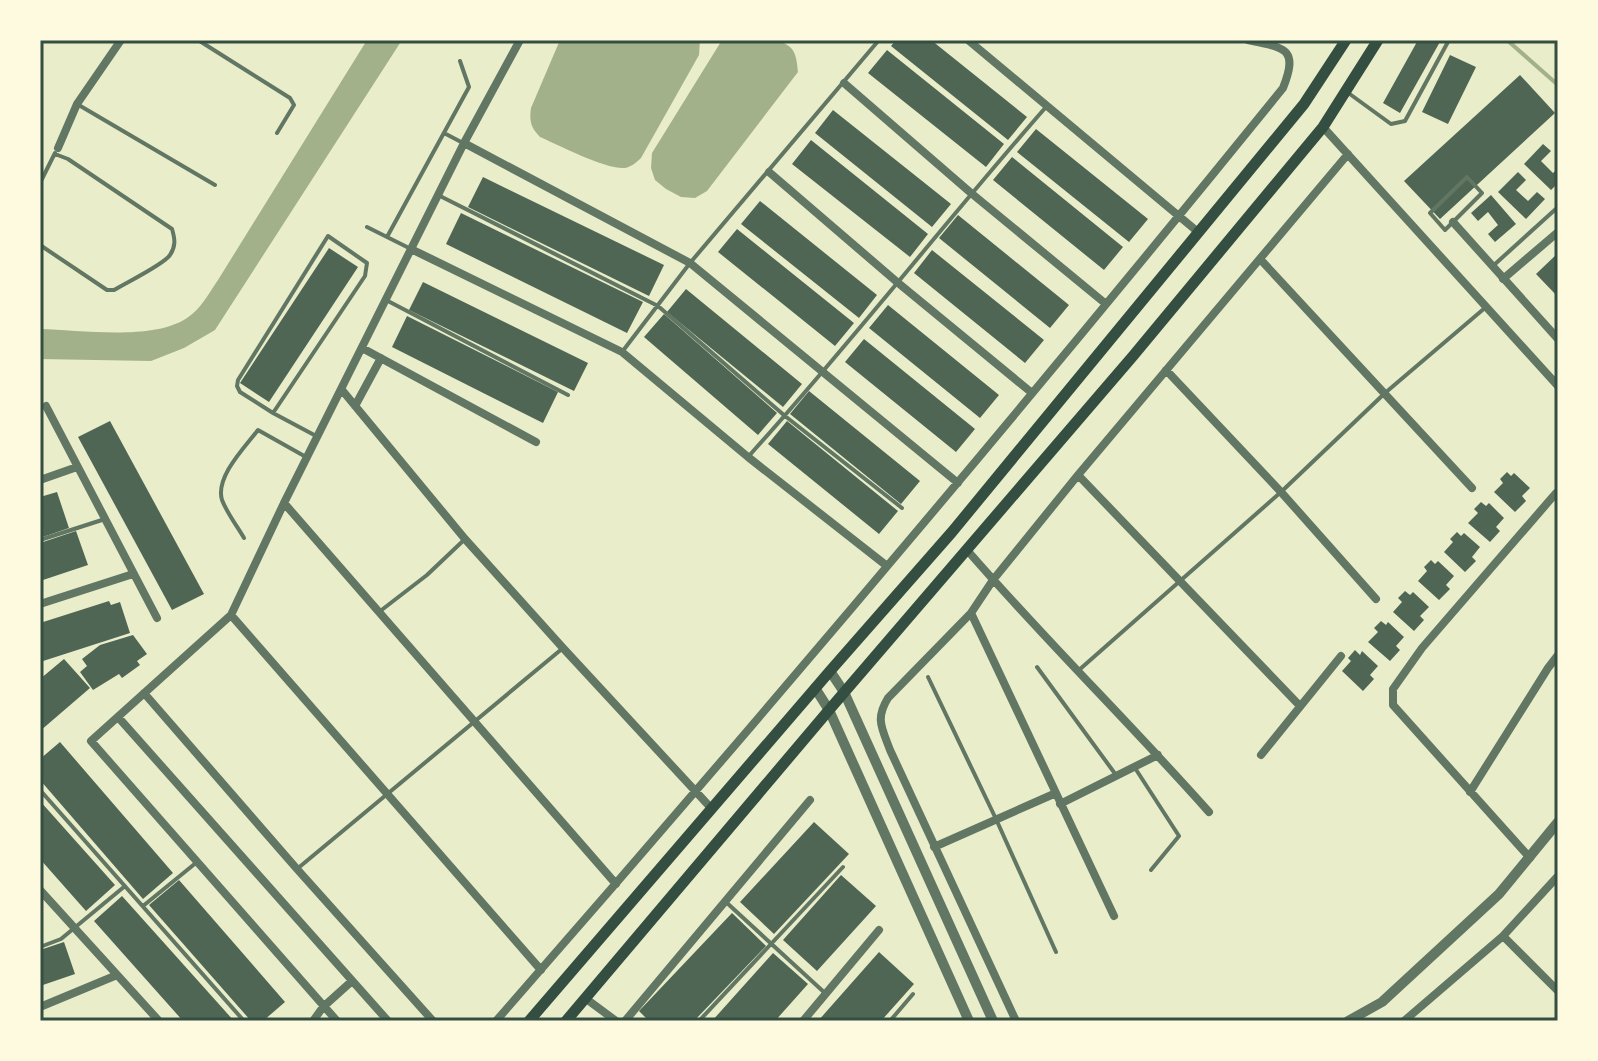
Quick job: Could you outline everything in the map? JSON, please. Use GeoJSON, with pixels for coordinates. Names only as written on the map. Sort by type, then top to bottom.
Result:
{"type":"FeatureCollection","features":[{"type":"Feature","properties":{"kind":"main road"},"geometry":{"type":"LineString","coordinates":[[529,1021],[952,532],[1304,104],[1346,40]]}},
{"type":"Feature","properties":{"kind":"main road"},"geometry":{"type":"LineString","coordinates":[[566,1021],[1133,356],[1323,127],[1378,40]]}},
{"type":"Feature","properties":{"kind":"street"},"geometry":{"type":"LineString","coordinates":[[56,151],[77,104],[121,40]]}},
{"type":"Feature","properties":{"kind":"street"},"geometry":{"type":"LineString","coordinates":[[337,1021],[91,741],[231,615],[464,143],[520,40]]}},
{"type":"Feature","properties":{"kind":"street"},"geometry":{"type":"LineString","coordinates":[[968,40],[1198,232]]}},
{"type":"Feature","properties":{"kind":"street"},"geometry":{"type":"LineString","coordinates":[[496,1021],[697,791],[958,483],[1283,88],[1291,63],[1287,54],[1281,48],[1248,40]]}},
{"type":"Feature","properties":{"kind":"street"},"geometry":{"type":"LineString","coordinates":[[844,83],[1106,304]]}},
{"type":"Feature","properties":{"kind":"street"},"geometry":{"type":"LineString","coordinates":[[1323,127],[1558,386]]}},
{"type":"Feature","properties":{"kind":"street"},"geometry":{"type":"LineString","coordinates":[[464,143],[690,263],[958,483]]}},
{"type":"Feature","properties":{"kind":"street"},"geometry":{"type":"LineString","coordinates":[[1016,1021],[890,750],[879,720],[882,708],[888,698],[971,613],[993,580],[1078,475],[1348,154]]}},
{"type":"Feature","properties":{"kind":"street"},"geometry":{"type":"LineString","coordinates":[[769,172],[1032,393]]}},
{"type":"Feature","properties":{"kind":"street"},"geometry":{"type":"LineString","coordinates":[[1453,222],[1556,333]]}},
{"type":"Feature","properties":{"kind":"street"},"geometry":{"type":"LineString","coordinates":[[1503,279],[1558,232]]}},
{"type":"Feature","properties":{"kind":"street"},"geometry":{"type":"LineString","coordinates":[[411,249],[622,352],[748,457],[887,566]]}},
{"type":"Feature","properties":{"kind":"street"},"geometry":{"type":"LineString","coordinates":[[1260,259],[1472,488]]}},
{"type":"Feature","properties":{"kind":"street"},"geometry":{"type":"LineString","coordinates":[[362,348],[536,442]]}},
{"type":"Feature","properties":{"kind":"street"},"geometry":{"type":"LineString","coordinates":[[355,406],[381,358]]}},
{"type":"Feature","properties":{"kind":"street"},"geometry":{"type":"LineString","coordinates":[[1166,370],[1376,599]]}},
{"type":"Feature","properties":{"kind":"street"},"geometry":{"type":"LineString","coordinates":[[342,390],[465,539],[711,808]]}},
{"type":"Feature","properties":{"kind":"street"},"geometry":{"type":"LineString","coordinates":[[46,406],[157,618]]}},
{"type":"Feature","properties":{"kind":"street"},"geometry":{"type":"LineString","coordinates":[[40,480],[77,467]]}},
{"type":"Feature","properties":{"kind":"street"},"geometry":{"type":"LineString","coordinates":[[1078,475],[1300,706]]}},
{"type":"Feature","properties":{"kind":"street"},"geometry":{"type":"LineString","coordinates":[[1530,858],[1393,705],[1393,689],[1431,637],[1556,493],[1558,495]]}},
{"type":"Feature","properties":{"kind":"street"},"geometry":{"type":"LineString","coordinates":[[284,503],[616,884]]}},
{"type":"Feature","properties":{"kind":"street"},"geometry":{"type":"LineString","coordinates":[[967,550],[1209,812]]}},
{"type":"Feature","properties":{"kind":"street"},"geometry":{"type":"LineString","coordinates":[[40,604],[133,574]]}},
{"type":"Feature","properties":{"kind":"street"},"geometry":{"type":"LineString","coordinates":[[971,613],[1114,916]]}},
{"type":"Feature","properties":{"kind":"street"},"geometry":{"type":"LineString","coordinates":[[231,615],[541,970]]}},
{"type":"Feature","properties":{"kind":"street"},"geometry":{"type":"LineString","coordinates":[[1470,792],[1558,655]]}},
{"type":"Feature","properties":{"kind":"street"},"geometry":{"type":"LineString","coordinates":[[1261,755],[1341,656]]}},
{"type":"Feature","properties":{"kind":"street"},"geometry":{"type":"LineString","coordinates":[[830,671],[844,692],[993,1021]]}},
{"type":"Feature","properties":{"kind":"street"},"geometry":{"type":"LineString","coordinates":[[815,688],[829,710],[969,1021]]}},
{"type":"Feature","properties":{"kind":"street"},"geometry":{"type":"LineString","coordinates":[[144,693],[433,1021]]}},
{"type":"Feature","properties":{"kind":"street"},"geometry":{"type":"LineString","coordinates":[[118,717],[388,1021]]}},
{"type":"Feature","properties":{"kind":"street"},"geometry":{"type":"LineString","coordinates":[[1060,804],[1158,755]]}},
{"type":"Feature","properties":{"kind":"street"},"geometry":{"type":"LineString","coordinates":[[934,847],[1056,793]]}},
{"type":"Feature","properties":{"kind":"street"},"geometry":{"type":"LineString","coordinates":[[625,1021],[810,800]]}},
{"type":"Feature","properties":{"kind":"street"},"geometry":{"type":"LineString","coordinates":[[1348,1021],[1382,1002],[1499,894],[1558,822]]}},
{"type":"Feature","properties":{"kind":"street"},"geometry":{"type":"LineString","coordinates":[[1404,1021],[1503,936],[1558,876]]}},
{"type":"Feature","properties":{"kind":"street"},"geometry":{"type":"LineString","coordinates":[[40,890],[159,1021]]}},
{"type":"Feature","properties":{"kind":"street"},"geometry":{"type":"LineString","coordinates":[[803,1021],[879,930]]}},
{"type":"Feature","properties":{"kind":"street"},"geometry":{"type":"LineString","coordinates":[[1503,936],[1558,991]]}},
{"type":"Feature","properties":{"kind":"street"},"geometry":{"type":"LineString","coordinates":[[40,1007],[117,975]]}},
{"type":"Feature","properties":{"kind":"street"},"geometry":{"type":"LineString","coordinates":[[313,1021],[323,1007],[352,981]]}},
{"type":"Feature","properties":{"kind":"street"},"geometry":{"type":"LineString","coordinates":[[585,998],[616,1021]]}},
{"type":"Feature","properties":{"kind":"lane"},"geometry":{"type":"LineString","coordinates":[[198,40],[290,98],[294,105],[277,133]]}},
{"type":"Feature","properties":{"kind":"lane"},"geometry":{"type":"LineString","coordinates":[[622,352],[690,263],[879,40]]}},
{"type":"Feature","properties":{"kind":"lane"},"geometry":{"type":"LineString","coordinates":[[1347,92],[1391,124],[1405,121],[1449,40]]}},
{"type":"Feature","properties":{"kind":"lane"},"geometry":{"type":"LineString","coordinates":[[387,237],[469,87],[460,61]]}},
{"type":"Feature","properties":{"kind":"lane"},"geometry":{"type":"LineString","coordinates":[[77,104],[215,185]]}},
{"type":"Feature","properties":{"kind":"lane"},"geometry":{"type":"LineString","coordinates":[[748,457],[1047,105]]}},
{"type":"Feature","properties":{"kind":"lane"},"geometry":{"type":"LineString","coordinates":[[444,133],[464,143]]}},
{"type":"Feature","properties":{"kind":"lane"},"geometry":{"type":"LineString","coordinates":[[40,183],[56,151],[172,229],[175,238],[168,259],[114,290],[107,290],[40,245]]}},
{"type":"Feature","properties":{"kind":"lane"},"geometry":{"type":"LineString","coordinates":[[1467,177],[1482,193],[1453,222],[1445,230],[1430,213],[1467,177]]}},
{"type":"Feature","properties":{"kind":"lane"},"geometry":{"type":"LineString","coordinates":[[438,195],[658,306],[785,416],[902,508]]}},
{"type":"Feature","properties":{"kind":"lane"},"geometry":{"type":"LineString","coordinates":[[1492,267],[1558,207]]}},
{"type":"Feature","properties":{"kind":"lane"},"geometry":{"type":"LineString","coordinates":[[367,227],[411,249]]}},
{"type":"Feature","properties":{"kind":"lane"},"geometry":{"type":"LineString","coordinates":[[273,413],[365,276],[367,263],[328,236],[237,386],[240,392],[273,413],[318,437]]}},
{"type":"Feature","properties":{"kind":"lane"},"geometry":{"type":"LineString","coordinates":[[386,300],[568,395]]}},
{"type":"Feature","properties":{"kind":"lane"},"geometry":{"type":"LineString","coordinates":[[1077,671],[1281,492],[1385,393],[1486,307]]}},
{"type":"Feature","properties":{"kind":"lane"},"geometry":{"type":"LineString","coordinates":[[244,538],[221,497],[221,484],[258,430],[307,457]]}},
{"type":"Feature","properties":{"kind":"lane"},"geometry":{"type":"LineString","coordinates":[[40,540],[105,519]]}},
{"type":"Feature","properties":{"kind":"lane"},"geometry":{"type":"LineString","coordinates":[[379,612],[427,575],[465,539]]}},
{"type":"Feature","properties":{"kind":"lane"},"geometry":{"type":"LineString","coordinates":[[297,869],[563,648]]}},
{"type":"Feature","properties":{"kind":"lane"},"geometry":{"type":"LineString","coordinates":[[1037,667],[1116,775]]}},
{"type":"Feature","properties":{"kind":"lane"},"geometry":{"type":"LineString","coordinates":[[928,677],[1056,952]]}},
{"type":"Feature","properties":{"kind":"lane"},"geometry":{"type":"LineString","coordinates":[[1134,766],[1179,836],[1151,870]]}},
{"type":"Feature","properties":{"kind":"lane"},"geometry":{"type":"LineString","coordinates":[[40,790],[244,1021]]}},
{"type":"Feature","properties":{"kind":"lane"},"geometry":{"type":"LineString","coordinates":[[143,906],[197,862]]}},
{"type":"Feature","properties":{"kind":"lane"},"geometry":{"type":"LineString","coordinates":[[699,1021],[843,867]]}},
{"type":"Feature","properties":{"kind":"lane"},"geometry":{"type":"LineString","coordinates":[[40,947],[61,939],[125,886]]}},
{"type":"Feature","properties":{"kind":"lane"},"geometry":{"type":"LineString","coordinates":[[725,901],[826,994]]}},
{"type":"Feature","properties":{"kind":"lane"},"geometry":{"type":"LineString","coordinates":[[890,1021],[913,994]]}},
{"type":"Feature","properties":{"kind":"shaded area"},"geometry":{"type":"Polygon","coordinates":[[[759,39],[786,44],[794,53],[798,72],[707,191],[695,198],[681,197],[655,180],[651,168],[652,153],[722,40],[759,39]]]}},
{"type":"Feature","properties":{"kind":"shaded area"},"geometry":{"type":"Polygon","coordinates":[[[367,40],[402,40],[215,330],[184,348],[151,361],[40,359],[40,329],[95,332],[155,330],[173,325],[196,311],[367,40]]]}},
{"type":"Feature","properties":{"kind":"shaded area"},"geometry":{"type":"Polygon","coordinates":[[[560,40],[700,40],[699,55],[641,158],[632,165],[617,168],[595,161],[540,137],[533,127],[531,108],[560,40]]]}},
{"type":"Feature","properties":{"kind":"building"},"geometry":{"type":"Polygon","coordinates":[[[896,40],[931,40],[1027,117],[1008,140],[891,46],[896,40]]]}},
{"type":"Feature","properties":{"kind":"building"},"geometry":{"type":"Polygon","coordinates":[[[1418,40],[1441,40],[1400,113],[1383,103],[1418,40]]]}},
{"type":"Feature","properties":{"kind":"building"},"geometry":{"type":"Polygon","coordinates":[[[887,50],[1004,144],[986,167],[868,73],[887,50]]]}},
{"type":"Feature","properties":{"kind":"building"},"geometry":{"type":"Polygon","coordinates":[[[1450,55],[1476,67],[1448,124],[1422,112],[1450,55]]]}},
{"type":"Feature","properties":{"kind":"building"},"geometry":{"type":"Polygon","coordinates":[[[1520,75],[1555,113],[1440,219],[1404,181],[1520,75]]]}},
{"type":"Feature","properties":{"kind":"building"},"geometry":{"type":"Polygon","coordinates":[[[833,110],[951,204],[932,227],[815,133],[833,110]]]}},
{"type":"Feature","properties":{"kind":"building"},"geometry":{"type":"Polygon","coordinates":[[[1036,129],[1148,219],[1129,242],[1017,152],[1036,129]]]}},
{"type":"Feature","properties":{"kind":"building"},"geometry":{"type":"Polygon","coordinates":[[[811,140],[928,234],[910,257],[792,164],[811,140]]]}},
{"type":"Feature","properties":{"kind":"building"},"geometry":{"type":"Polygon","coordinates":[[[1543,144],[1551,151],[1541,161],[1553,173],[1558,168],[1558,183],[1551,190],[1524,164],[1543,144]]]}},
{"type":"Feature","properties":{"kind":"building"},"geometry":{"type":"Polygon","coordinates":[[[1012,157],[1123,247],[1104,270],[993,180],[1012,157]]]}},
{"type":"Feature","properties":{"kind":"building"},"geometry":{"type":"Polygon","coordinates":[[[1518,172],[1526,180],[1516,190],[1528,201],[1537,192],[1545,199],[1526,219],[1498,192],[1518,172]]]}},
{"type":"Feature","properties":{"kind":"building"},"geometry":{"type":"Polygon","coordinates":[[[483,177],[664,265],[649,296],[468,207],[483,177]]]}},
{"type":"Feature","properties":{"kind":"building"},"geometry":{"type":"Polygon","coordinates":[[[1491,195],[1516,224],[1495,242],[1488,234],[1498,225],[1488,212],[1478,221],[1471,213],[1491,195]]]}},
{"type":"Feature","properties":{"kind":"building"},"geometry":{"type":"Polygon","coordinates":[[[760,201],[877,295],[859,318],[741,224],[760,201]]]}},
{"type":"Feature","properties":{"kind":"building"},"geometry":{"type":"Polygon","coordinates":[[[461,213],[643,302],[627,333],[446,244],[461,213]]]}},
{"type":"Feature","properties":{"kind":"building"},"geometry":{"type":"Polygon","coordinates":[[[958,215],[1069,305],[1050,328],[939,238],[958,215]]]}},
{"type":"Feature","properties":{"kind":"building"},"geometry":{"type":"Polygon","coordinates":[[[737,229],[854,323],[835,346],[718,252],[737,229]]]}},
{"type":"Feature","properties":{"kind":"building"},"geometry":{"type":"Polygon","coordinates":[[[329,248],[358,267],[269,402],[240,383],[329,248]]]}},
{"type":"Feature","properties":{"kind":"building"},"geometry":{"type":"Polygon","coordinates":[[[932,250],[1044,340],[1025,363],[914,273],[932,250]]]}},
{"type":"Feature","properties":{"kind":"building"},"geometry":{"type":"Polygon","coordinates":[[[1558,253],[1558,297],[1536,274],[1558,253]]]}},
{"type":"Feature","properties":{"kind":"building"},"geometry":{"type":"Polygon","coordinates":[[[423,282],[588,363],[574,391],[409,310],[423,282]]]}},
{"type":"Feature","properties":{"kind":"building"},"geometry":{"type":"Polygon","coordinates":[[[686,289],[802,384],[783,407],[667,312],[686,289]]]}},
{"type":"Feature","properties":{"kind":"building"},"geometry":{"type":"Polygon","coordinates":[[[888,305],[999,395],[980,418],[869,328],[888,305]]]}},
{"type":"Feature","properties":{"kind":"building"},"geometry":{"type":"Polygon","coordinates":[[[664,314],[777,413],[758,435],[644,337],[664,314]]]}},
{"type":"Feature","properties":{"kind":"building"},"geometry":{"type":"Polygon","coordinates":[[[407,316],[558,392],[543,423],[392,347],[407,316]]]}},
{"type":"Feature","properties":{"kind":"building"},"geometry":{"type":"Polygon","coordinates":[[[864,339],[975,429],[956,452],[845,362],[864,339]]]}},
{"type":"Feature","properties":{"kind":"building"},"geometry":{"type":"Polygon","coordinates":[[[809,391],[920,481],[901,504],[790,414],[809,391]]]}},
{"type":"Feature","properties":{"kind":"building"},"geometry":{"type":"Polygon","coordinates":[[[110,421],[204,594],[172,610],[78,437],[110,421]]]}},
{"type":"Feature","properties":{"kind":"building"},"geometry":{"type":"Polygon","coordinates":[[[787,421],[898,511],[879,534],[768,444],[787,421]]]}},
{"type":"Feature","properties":{"kind":"building"},"geometry":{"type":"Polygon","coordinates":[[[1507,472],[1511,476],[1514,473],[1530,488],[1522,496],[1526,501],[1515,512],[1494,492],[1503,483],[1500,479],[1507,472]]]}},
{"type":"Feature","properties":{"kind":"building"},"geometry":{"type":"Polygon","coordinates":[[[57,492],[69,528],[40,538],[40,497],[57,492]]]}},
{"type":"Feature","properties":{"kind":"building"},"geometry":{"type":"Polygon","coordinates":[[[1481,502],[1486,506],[1489,503],[1504,518],[1496,527],[1500,531],[1490,542],[1468,523],[1478,513],[1474,509],[1481,502]]]}},
{"type":"Feature","properties":{"kind":"building"},"geometry":{"type":"Polygon","coordinates":[[[76,531],[88,565],[40,581],[40,543],[76,531]]]}},
{"type":"Feature","properties":{"kind":"building"},"geometry":{"type":"Polygon","coordinates":[[[1457,532],[1461,536],[1464,533],[1480,547],[1472,557],[1476,561],[1465,572],[1444,552],[1457,532]]]}},
{"type":"Feature","properties":{"kind":"building"},"geometry":{"type":"Polygon","coordinates":[[[1431,560],[1435,564],[1438,561],[1454,576],[1446,585],[1450,589],[1439,600],[1418,581],[1431,560]]]}},
{"type":"Feature","properties":{"kind":"building"},"geometry":{"type":"Polygon","coordinates":[[[1405,591],[1410,595],[1413,592],[1429,607],[1420,616],[1424,620],[1414,631],[1393,612],[1402,602],[1398,598],[1405,591]]]}},
{"type":"Feature","properties":{"kind":"building"},"geometry":{"type":"Polygon","coordinates":[[[109,601],[111,605],[120,602],[130,633],[40,662],[40,623],[109,601]]]}},
{"type":"Feature","properties":{"kind":"building"},"geometry":{"type":"Polygon","coordinates":[[[1381,621],[1386,625],[1388,622],[1404,637],[1396,646],[1400,650],[1390,661],[1368,642],[1378,632],[1374,628],[1381,621]]]}},
{"type":"Feature","properties":{"kind":"building"},"geometry":{"type":"Polygon","coordinates":[[[133,635],[147,654],[137,661],[140,665],[122,678],[119,674],[93,690],[80,672],[87,666],[82,659],[100,645],[133,635]]]}},
{"type":"Feature","properties":{"kind":"building"},"geometry":{"type":"Polygon","coordinates":[[[1355,650],[1360,655],[1362,651],[1378,666],[1370,675],[1374,679],[1363,691],[1342,671],[1355,650]]]}},
{"type":"Feature","properties":{"kind":"building"},"geometry":{"type":"Polygon","coordinates":[[[64,659],[90,688],[40,731],[40,679],[64,659]]]}},
{"type":"Feature","properties":{"kind":"building"},"geometry":{"type":"Polygon","coordinates":[[[60,742],[173,873],[143,899],[40,780],[40,759],[60,742]]]}},
{"type":"Feature","properties":{"kind":"building"},"geometry":{"type":"Polygon","coordinates":[[[40,801],[115,885],[86,911],[40,859],[40,801]]]}},
{"type":"Feature","properties":{"kind":"building"},"geometry":{"type":"Polygon","coordinates":[[[814,822],[849,854],[774,934],[740,902],[814,822]]]}},
{"type":"Feature","properties":{"kind":"building"},"geometry":{"type":"Polygon","coordinates":[[[841,875],[876,906],[817,971],[783,940],[841,875]]]}},
{"type":"Feature","properties":{"kind":"building"},"geometry":{"type":"Polygon","coordinates":[[[179,880],[285,1002],[263,1021],[251,1021],[149,905],[179,880]]]}},
{"type":"Feature","properties":{"kind":"building"},"geometry":{"type":"Polygon","coordinates":[[[122,896],[234,1021],[183,1021],[94,921],[122,896]]]}},
{"type":"Feature","properties":{"kind":"building"},"geometry":{"type":"Polygon","coordinates":[[[732,913],[766,946],[694,1021],[649,1021],[639,1011],[732,913]]]}},
{"type":"Feature","properties":{"kind":"building"},"geometry":{"type":"Polygon","coordinates":[[[64,942],[75,974],[40,986],[40,950],[64,942]]]}},
{"type":"Feature","properties":{"kind":"building"},"geometry":{"type":"Polygon","coordinates":[[[879,952],[914,984],[881,1021],[818,1021],[879,952]]]}},
{"type":"Feature","properties":{"kind":"building"},"geometry":{"type":"Polygon","coordinates":[[[773,953],[808,984],[775,1021],[712,1021],[773,953]]]}},
{"type":"Feature","properties":{"kind":"waterway"},"geometry":{"type":"LineString","coordinates":[[1507,40],[1558,85]]}}]}
